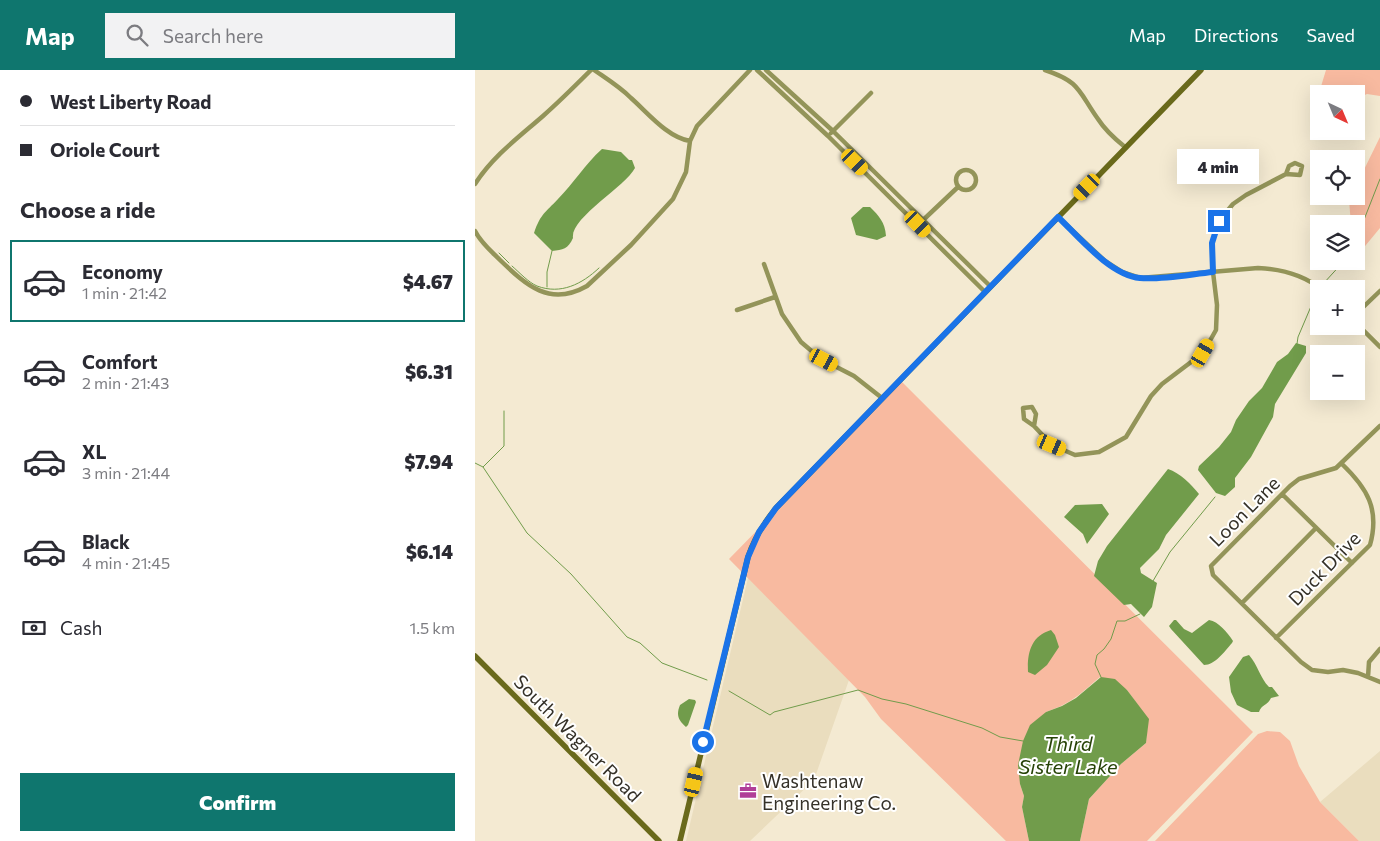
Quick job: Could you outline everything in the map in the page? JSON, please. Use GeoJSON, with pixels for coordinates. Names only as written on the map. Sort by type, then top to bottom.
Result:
{"type":"FeatureCollection","features":[{"type":"Feature","properties":{"kind":"main road"},"geometry":{"type":"LineString","coordinates":[[680,841],[735,610],[754,540],[765,521],[990,286],[1201,70]]}},
{"type":"Feature","properties":{"kind":"main road","name":"South Wagner Road"},"geometry":{"type":"LineString","coordinates":[[475,656],[659,841]]}},
{"type":"Feature","properties":{"kind":"street"},"geometry":{"type":"LineString","coordinates":[[475,184],[510,143],[557,104],[592,70],[626,93],[657,122],[678,137],[690,141]]}},
{"type":"Feature","properties":{"kind":"street"},"geometry":{"type":"LineString","coordinates":[[475,231],[483,242],[521,280],[535,289],[555,294],[571,293],[580,290],[595,280],[673,199],[686,172],[690,141],[697,126],[750,70]]}},
{"type":"Feature","properties":{"kind":"street"},"geometry":{"type":"LineString","coordinates":[[757,70],[828,136],[985,292]]}},
{"type":"Feature","properties":{"kind":"street"},"geometry":{"type":"LineString","coordinates":[[766,70],[833,131],[990,286]]}},
{"type":"Feature","properties":{"kind":"street"},"geometry":{"type":"LineString","coordinates":[[1045,70],[1063,76],[1074,83],[1082,92],[1099,120],[1125,147]]}},
{"type":"Feature","properties":{"kind":"street"},"geometry":{"type":"LineString","coordinates":[[828,136],[871,93]]}},
{"type":"Feature","properties":{"kind":"street"},"geometry":{"type":"LineString","coordinates":[[1034,426],[1052,445],[1075,455],[1099,452],[1125,437],[1151,396],[1162,384],[1203,353],[1217,330],[1212,243],[1219,221],[1233,204],[1286,174],[1300,175],[1302,166],[1295,163],[1289,166],[1286,174]]}},
{"type":"Feature","properties":{"kind":"street"},"geometry":{"type":"LineString","coordinates":[[961,171],[968,171],[976,176],[977,184],[973,188],[963,189],[958,187],[956,177],[961,171]]}},
{"type":"Feature","properties":{"kind":"street"},"geometry":{"type":"LineString","coordinates":[[918,224],[958,187]]}},
{"type":"Feature","properties":{"kind":"street"},"geometry":{"type":"LineString","coordinates":[[1058,217],[1105,261],[1122,272],[1140,278],[1258,268],[1273,269],[1297,275],[1310,283]]}},
{"type":"Feature","properties":{"kind":"street"},"geometry":{"type":"LineString","coordinates":[[763,264],[785,319],[804,344],[821,358],[854,376],[882,398]]}},
{"type":"Feature","properties":{"kind":"street"},"geometry":{"type":"LineString","coordinates":[[1365,305],[1380,291]]}},
{"type":"Feature","properties":{"kind":"street"},"geometry":{"type":"LineString","coordinates":[[737,310],[775,297]]}},
{"type":"Feature","properties":{"kind":"street"},"geometry":{"type":"LineString","coordinates":[[1365,332],[1380,347]]}},
{"type":"Feature","properties":{"kind":"street","name":"Loon Lane"},"geometry":{"type":"LineString","coordinates":[[1242,603],[1213,575],[1211,566],[1299,479],[1336,468],[1380,426]]}},
{"type":"Feature","properties":{"kind":"street"},"geometry":{"type":"LineString","coordinates":[[1342,464],[1368,490],[1377,507]]}},
{"type":"Feature","properties":{"kind":"street"},"geometry":{"type":"LineString","coordinates":[[1282,494],[1351,563]]}},
{"type":"Feature","properties":{"kind":"street","name":"Duck Drive"},"geometry":{"type":"LineString","coordinates":[[1276,638],[1373,540],[1377,531],[1379,514]]}},
{"type":"Feature","properties":{"kind":"street"},"geometry":{"type":"LineString","coordinates":[[1317,528],[1242,603],[1301,662],[1312,670],[1328,672],[1343,670],[1380,682]]}},
{"type":"Feature","properties":{"kind":"street"},"geometry":{"type":"LineString","coordinates":[[1368,677],[1369,662],[1380,649]]}},
{"type":"Feature","properties":{"kind":"shaded area"},"geometry":{"type":"Polygon","coordinates":[[[1326,70],[1380,70],[1380,96],[1365,95],[1365,85],[1321,85],[1326,70]]]}},
{"type":"Feature","properties":{"kind":"shaded area"},"geometry":{"type":"Polygon","coordinates":[[[1380,137],[1380,228],[1365,246],[1365,215],[1350,215],[1349,205],[1365,205],[1365,168],[1380,137]]]}},
{"type":"Feature","properties":{"kind":"shaded area"},"geometry":{"type":"Polygon","coordinates":[[[902,382],[1253,732],[1147,841],[1080,841],[1089,799],[1121,764],[1146,743],[1148,719],[1127,690],[1100,677],[1069,701],[1046,712],[1020,784],[1024,796],[1022,807],[1029,841],[1006,841],[881,719],[865,697],[729,559],[902,382]]]}},
{"type":"Feature","properties":{"kind":"shaded area"},"geometry":{"type":"Polygon","coordinates":[[[748,578],[849,680],[814,780],[750,841],[686,841],[748,578]]]}},
{"type":"Feature","properties":{"kind":"shaded area"},"geometry":{"type":"Polygon","coordinates":[[[1267,731],[1280,732],[1290,741],[1299,766],[1320,802],[1359,841],[1155,841],[1258,734],[1267,731]]]}},
{"type":"Feature","properties":{"kind":"shaded area"},"geometry":{"type":"Polygon","coordinates":[[[1380,751],[1380,841],[1359,841],[1320,802],[1380,751]]]}},
{"type":"Feature","properties":{"kind":"water"},"geometry":{"type":"Polygon","coordinates":[[[602,149],[621,152],[629,160],[632,160],[635,168],[621,184],[580,221],[567,247],[552,251],[534,233],[539,221],[602,149]]]}},
{"type":"Feature","properties":{"kind":"water"},"geometry":{"type":"Polygon","coordinates":[[[863,207],[870,207],[879,216],[886,236],[877,240],[856,235],[851,218],[863,207]]]}},
{"type":"Feature","properties":{"kind":"water"},"geometry":{"type":"Polygon","coordinates":[[[1296,343],[1306,346],[1306,353],[1275,404],[1273,417],[1251,457],[1235,478],[1235,487],[1225,496],[1216,493],[1198,470],[1199,466],[1219,447],[1231,432],[1236,420],[1249,401],[1262,388],[1277,362],[1288,354],[1296,343]]]}},
{"type":"Feature","properties":{"kind":"water"},"geometry":{"type":"Polygon","coordinates":[[[1168,469],[1185,479],[1199,494],[1166,535],[1159,549],[1140,568],[1141,573],[1157,583],[1152,607],[1144,617],[1131,604],[1124,605],[1094,576],[1098,561],[1107,546],[1168,469]]]}},
{"type":"Feature","properties":{"kind":"water"},"geometry":{"type":"Polygon","coordinates":[[[1102,504],[1109,514],[1087,544],[1083,534],[1064,517],[1075,505],[1102,504]]]}},
{"type":"Feature","properties":{"kind":"water"},"geometry":{"type":"Polygon","coordinates":[[[1174,620],[1192,633],[1209,620],[1213,621],[1223,628],[1233,641],[1216,660],[1204,665],[1169,626],[1174,620]]]}},
{"type":"Feature","properties":{"kind":"water"},"geometry":{"type":"Polygon","coordinates":[[[1051,630],[1059,647],[1047,665],[1035,675],[1028,672],[1028,658],[1032,646],[1039,636],[1051,630]]]}},
{"type":"Feature","properties":{"kind":"water"},"geometry":{"type":"Polygon","coordinates":[[[1249,655],[1266,683],[1279,696],[1271,698],[1259,712],[1251,712],[1237,705],[1231,692],[1229,677],[1243,657],[1249,655]]]}},
{"type":"Feature","properties":{"kind":"water","name":"Third Sister Lake"},"geometry":{"type":"Polygon","coordinates":[[[1101,677],[1115,679],[1127,690],[1149,719],[1146,743],[1121,764],[1089,799],[1080,841],[1029,841],[1022,807],[1024,796],[1020,784],[1018,765],[1023,741],[1030,725],[1046,712],[1076,698],[1101,677]]]}},
{"type":"Feature","properties":{"kind":"water"},"geometry":{"type":"Polygon","coordinates":[[[689,699],[696,702],[686,727],[681,722],[678,712],[680,705],[689,699]]]}},
{"type":"Feature","properties":{"kind":"waterway"},"geometry":{"type":"LineString","coordinates":[[1365,217],[1380,179]]}},
{"type":"Feature","properties":{"kind":"waterway"},"geometry":{"type":"LineString","coordinates":[[547,287],[547,272],[552,251]]}},
{"type":"Feature","properties":{"kind":"waterway"},"geometry":{"type":"LineString","coordinates":[[499,253],[509,263]]}},
{"type":"Feature","properties":{"kind":"waterway"},"geometry":{"type":"LineString","coordinates":[[512,266],[527,280],[537,286],[554,289],[578,283],[599,268]]}},
{"type":"Feature","properties":{"kind":"waterway"},"geometry":{"type":"LineString","coordinates":[[1327,280],[1336,270]]}},
{"type":"Feature","properties":{"kind":"waterway"},"geometry":{"type":"LineString","coordinates":[[1297,344],[1310,309]]}},
{"type":"Feature","properties":{"kind":"waterway"},"geometry":{"type":"LineString","coordinates":[[504,411],[504,446],[483,467],[527,533],[571,574],[627,637],[640,643],[662,663],[707,680]]}},
{"type":"Feature","properties":{"kind":"waterway"},"geometry":{"type":"LineString","coordinates":[[475,463],[483,467]]}},
{"type":"Feature","properties":{"kind":"waterway"},"geometry":{"type":"LineString","coordinates":[[1153,581],[1170,552],[1215,497]]}},
{"type":"Feature","properties":{"kind":"waterway"},"geometry":{"type":"LineString","coordinates":[[1101,677],[1095,664],[1097,655],[1111,639],[1117,621],[1125,621],[1140,614]]}},
{"type":"Feature","properties":{"kind":"waterway"},"geometry":{"type":"LineString","coordinates":[[729,691],[770,715],[774,712],[858,690],[882,699],[906,704],[982,728],[1000,737],[1023,741]]}},
{"type":"Feature","properties":{"kind":"place","name":"Washtenaw Engineering Co."},"geometry":{"type":"Point","coordinates":[748,791]}},
{"type":"Feature","properties":{"kind":"route"},"geometry":{"type":"LineString","coordinates":[[703,742],[748,557],[754,540],[765,521],[1058,217],[1105,261],[1122,272],[1140,278],[1213,272],[1212,243],[1219,221]]}}]}
